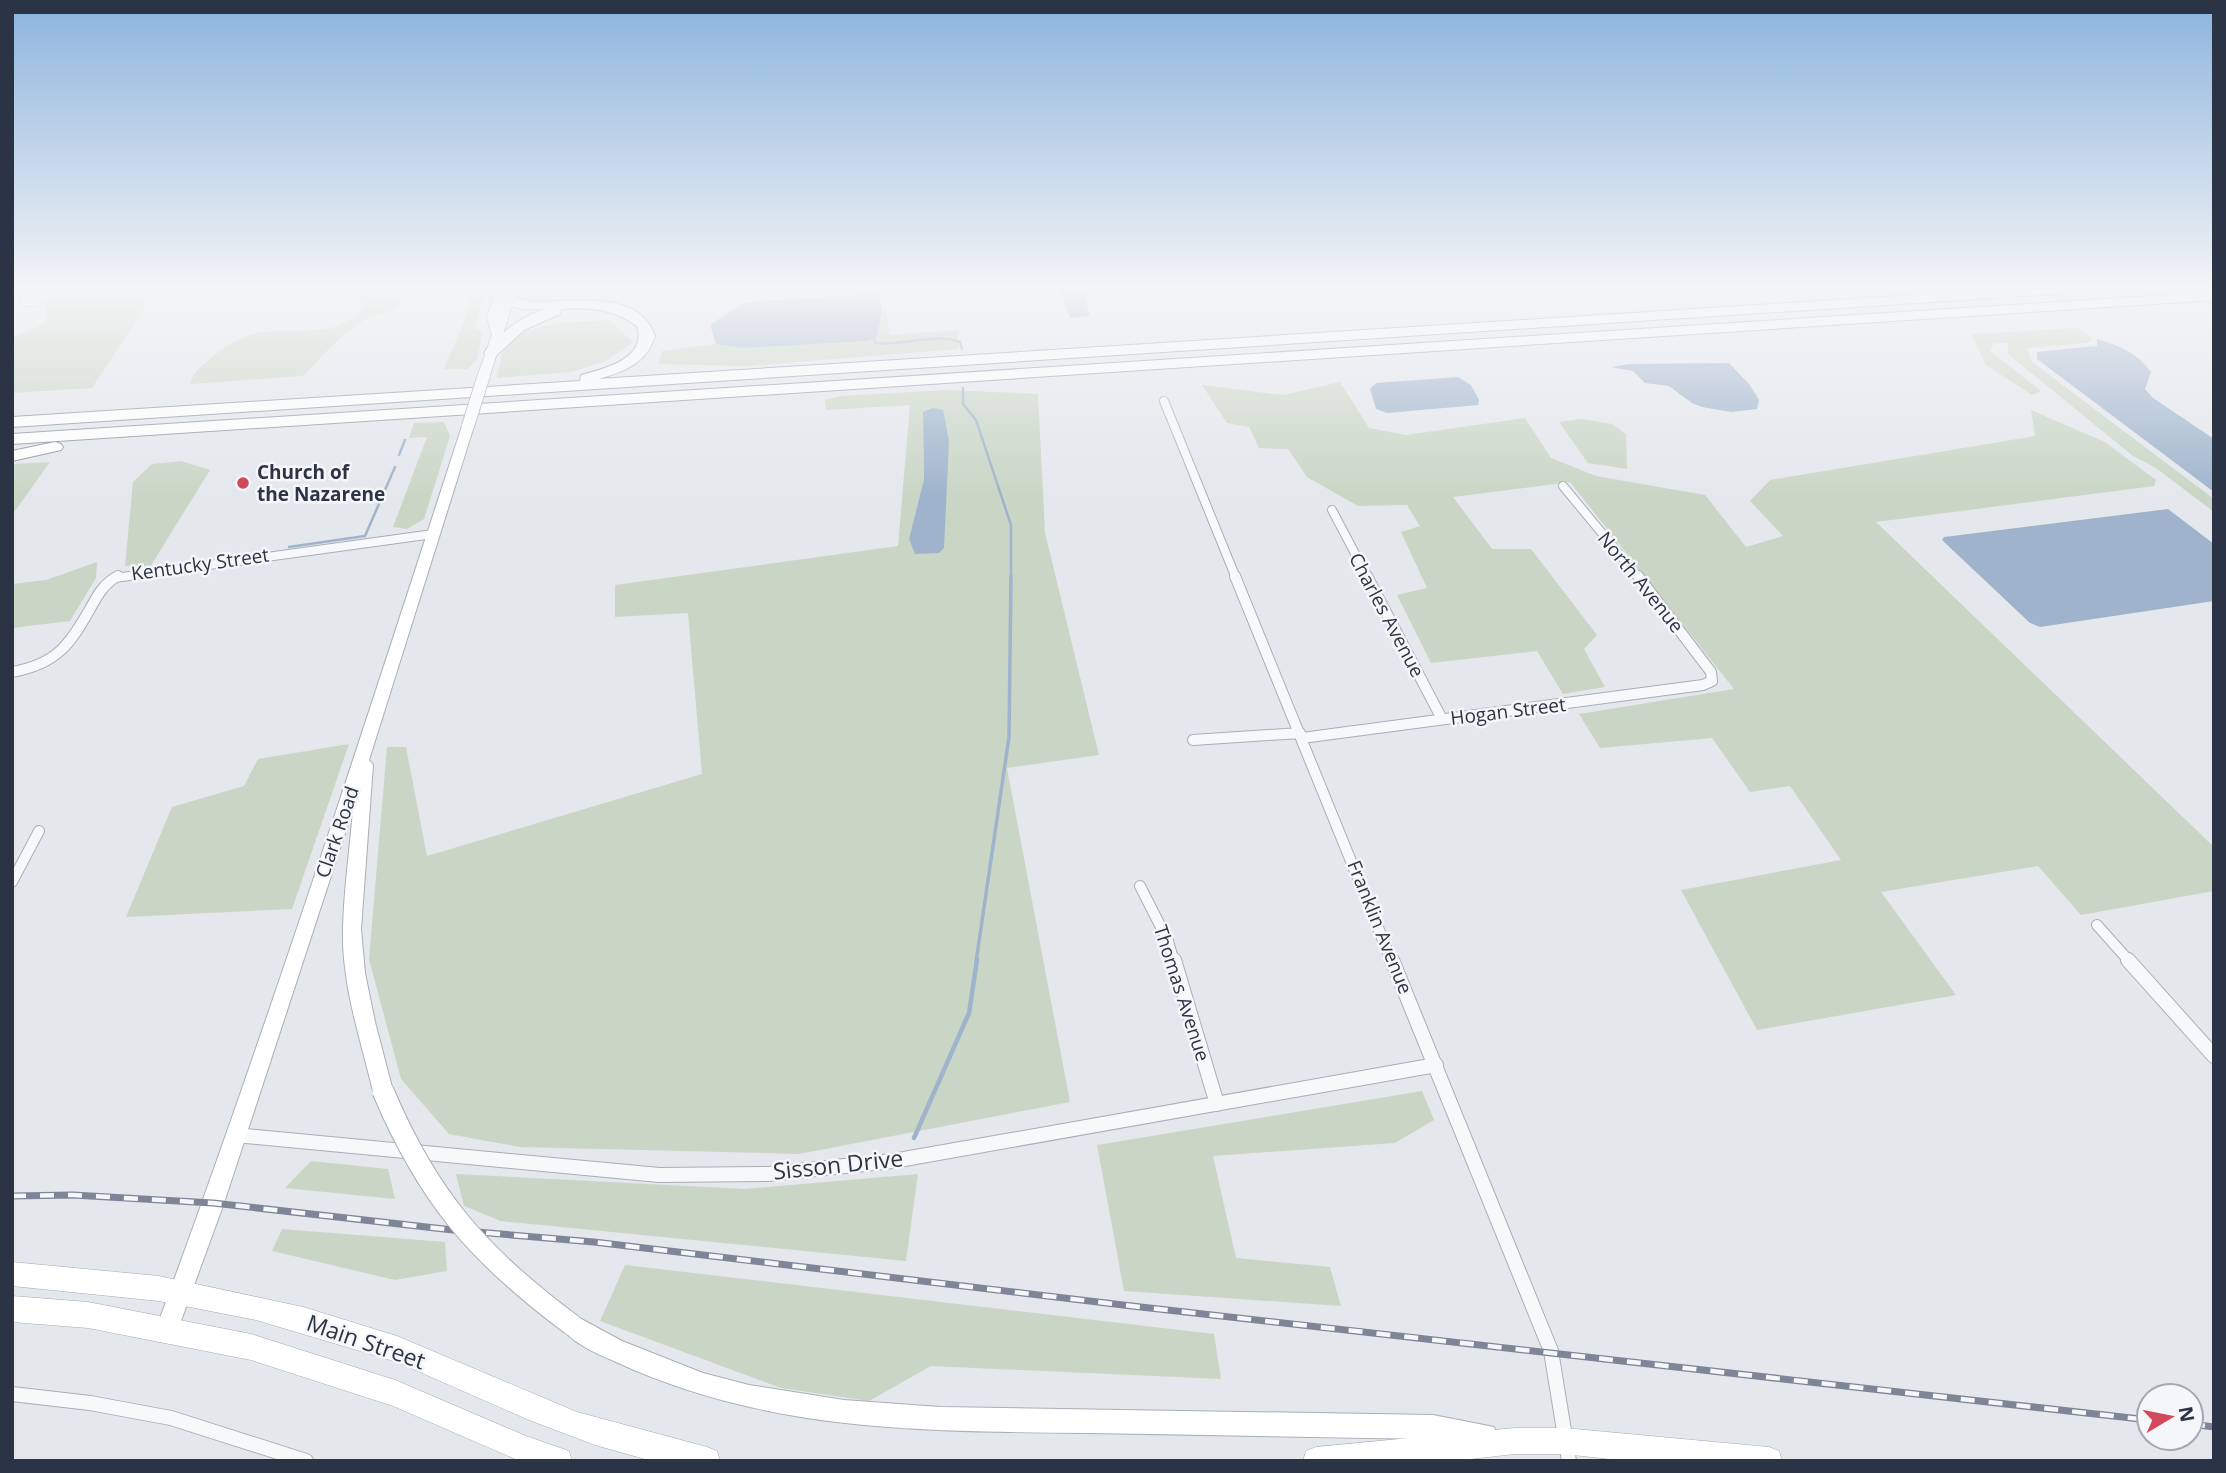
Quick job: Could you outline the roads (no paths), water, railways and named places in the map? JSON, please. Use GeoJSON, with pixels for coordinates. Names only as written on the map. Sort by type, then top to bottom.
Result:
{"type":"FeatureCollection","features":[{"type":"Feature","properties":{"kind":"highway"},"geometry":{"type":"LineString","coordinates":[[498,392],[593,376],[635,358]]}},
{"type":"Feature","properties":{"kind":"highway"},"geometry":{"type":"LineString","coordinates":[[12,421],[1020,358]]}},
{"type":"Feature","properties":{"kind":"highway"},"geometry":{"type":"LineString","coordinates":[[12,439],[1262,358]]}},
{"type":"Feature","properties":{"kind":"highway"},"geometry":{"type":"LineString","coordinates":[[12,456],[195,427]]}},
{"type":"Feature","properties":{"kind":"main road","name":"Main Street"},"geometry":{"type":"LineString","coordinates":[[12,1274],[124,1283],[268,1309],[385,1346],[562,1420],[639,1444],[707,1461]]}},
{"type":"Feature","properties":{"kind":"main road","name":"Main Street"},"geometry":{"type":"LineString","coordinates":[[12,1309],[88,1315],[251,1347],[395,1393],[559,1461]]}},
{"type":"Feature","properties":{"kind":"main road"},"geometry":{"type":"LineString","coordinates":[[1316,1461],[1515,1441],[1567,1451],[1769,1461]]}},
{"type":"Feature","properties":{"kind":"street","name":"Clark Road"},"geometry":{"type":"LineString","coordinates":[[167,1329],[182,1292],[367,743],[490,358]]}},
{"type":"Feature","properties":{"kind":"street","name":"Franklin Avenue"},"geometry":{"type":"LineString","coordinates":[[1164,401],[1551,1351],[1567,1451]]}},
{"type":"Feature","properties":{"kind":"street","name":"North Avenue"},"geometry":{"type":"LineString","coordinates":[[1563,485],[1656,598],[1711,672],[1712,681]]}},
{"type":"Feature","properties":{"kind":"street","name":"Charles Avenue"},"geometry":{"type":"LineString","coordinates":[[1332,510],[1442,719]]}},
{"type":"Feature","properties":{"kind":"street","name":"Kentucky Street"},"geometry":{"type":"LineString","coordinates":[[12,672],[44,665],[63,653],[104,586],[120,575],[433,534]]}},
{"type":"Feature","properties":{"kind":"street","name":"Hogan Street"},"geometry":{"type":"LineString","coordinates":[[1193,740],[1301,735],[1442,719],[1703,685],[1712,681]]}},
{"type":"Feature","properties":{"kind":"street"},"geometry":{"type":"LineString","coordinates":[[367,743],[352,929],[356,973],[365,1022],[383,1091],[404,1142],[420,1171],[465,1233],[490,1261],[523,1290],[593,1339],[668,1373],[719,1392],[810,1410],[870,1417],[1433,1427],[1515,1441]]}},
{"type":"Feature","properties":{"kind":"street"},"geometry":{"type":"LineString","coordinates":[[12,882],[39,831]]}},
{"type":"Feature","properties":{"kind":"street","name":"Thomas Avenue"},"geometry":{"type":"LineString","coordinates":[[1140,886],[1168,941],[1217,1104]]}},
{"type":"Feature","properties":{"kind":"street"},"geometry":{"type":"LineString","coordinates":[[2097,925],[2214,1056]]}},
{"type":"Feature","properties":{"kind":"street","name":"Sisson Drive"},"geometry":{"type":"LineString","coordinates":[[235,1135],[659,1175],[768,1174],[893,1161],[1436,1065]]}},
{"type":"Feature","properties":{"kind":"street"},"geometry":{"type":"LineString","coordinates":[[12,1394],[90,1403],[172,1418],[306,1461]]}},
{"type":"Feature","properties":{"kind":"water"},"geometry":{"type":"Polygon","coordinates":[[[2137,358],[2151,372],[2145,389],[2153,398],[2214,439],[2214,492],[2037,359],[2137,358]]]}},
{"type":"Feature","properties":{"kind":"water"},"geometry":{"type":"Polygon","coordinates":[[[1729,363],[1749,384],[1759,400],[1757,409],[1731,412],[1702,407],[1669,386],[1645,383],[1633,371],[1611,367],[1630,364],[1729,363]]]}},
{"type":"Feature","properties":{"kind":"water"},"geometry":{"type":"Polygon","coordinates":[[[1458,377],[1471,385],[1479,400],[1478,405],[1387,413],[1376,409],[1370,389],[1376,383],[1458,377]]]}},
{"type":"Feature","properties":{"kind":"water"},"geometry":{"type":"Polygon","coordinates":[[[933,408],[943,410],[949,441],[944,548],[939,553],[915,554],[909,539],[924,479],[923,412],[933,408]]]}},
{"type":"Feature","properties":{"kind":"water"},"geometry":{"type":"Polygon","coordinates":[[[2168,509],[2214,544],[2214,601],[2040,627],[2030,623],[1942,540],[1944,537],[2168,509]]]}},
{"type":"Feature","properties":{"kind":"waterway"},"geometry":{"type":"LineString","coordinates":[[963,388],[963,404],[976,420],[1011,525],[1011,576]]}},
{"type":"Feature","properties":{"kind":"waterway"},"geometry":{"type":"LineString","coordinates":[[399,455],[405,440]]}},
{"type":"Feature","properties":{"kind":"waterway"},"geometry":{"type":"LineString","coordinates":[[289,547],[365,536],[395,467]]}},
{"type":"Feature","properties":{"kind":"waterway"},"geometry":{"type":"LineString","coordinates":[[976,962],[1009,737],[1011,576]]}},
{"type":"Feature","properties":{"kind":"waterway"},"geometry":{"type":"LineString","coordinates":[[914,1138],[969,1013],[977,960]]}},
{"type":"Feature","properties":{"kind":"railway"},"geometry":{"type":"LineString","coordinates":[[12,1196],[73,1195],[213,1203],[453,1230],[594,1242],[1123,1305],[2135,1418]]}},
{"type":"Feature","properties":{"kind":"railway"},"geometry":{"type":"LineString","coordinates":[[2205,1426],[2214,1427]]}},
{"type":"Feature","properties":{"kind":"place","name":"Church of the Nazarene"},"geometry":{"type":"Point","coordinates":[243,483]}}]}
